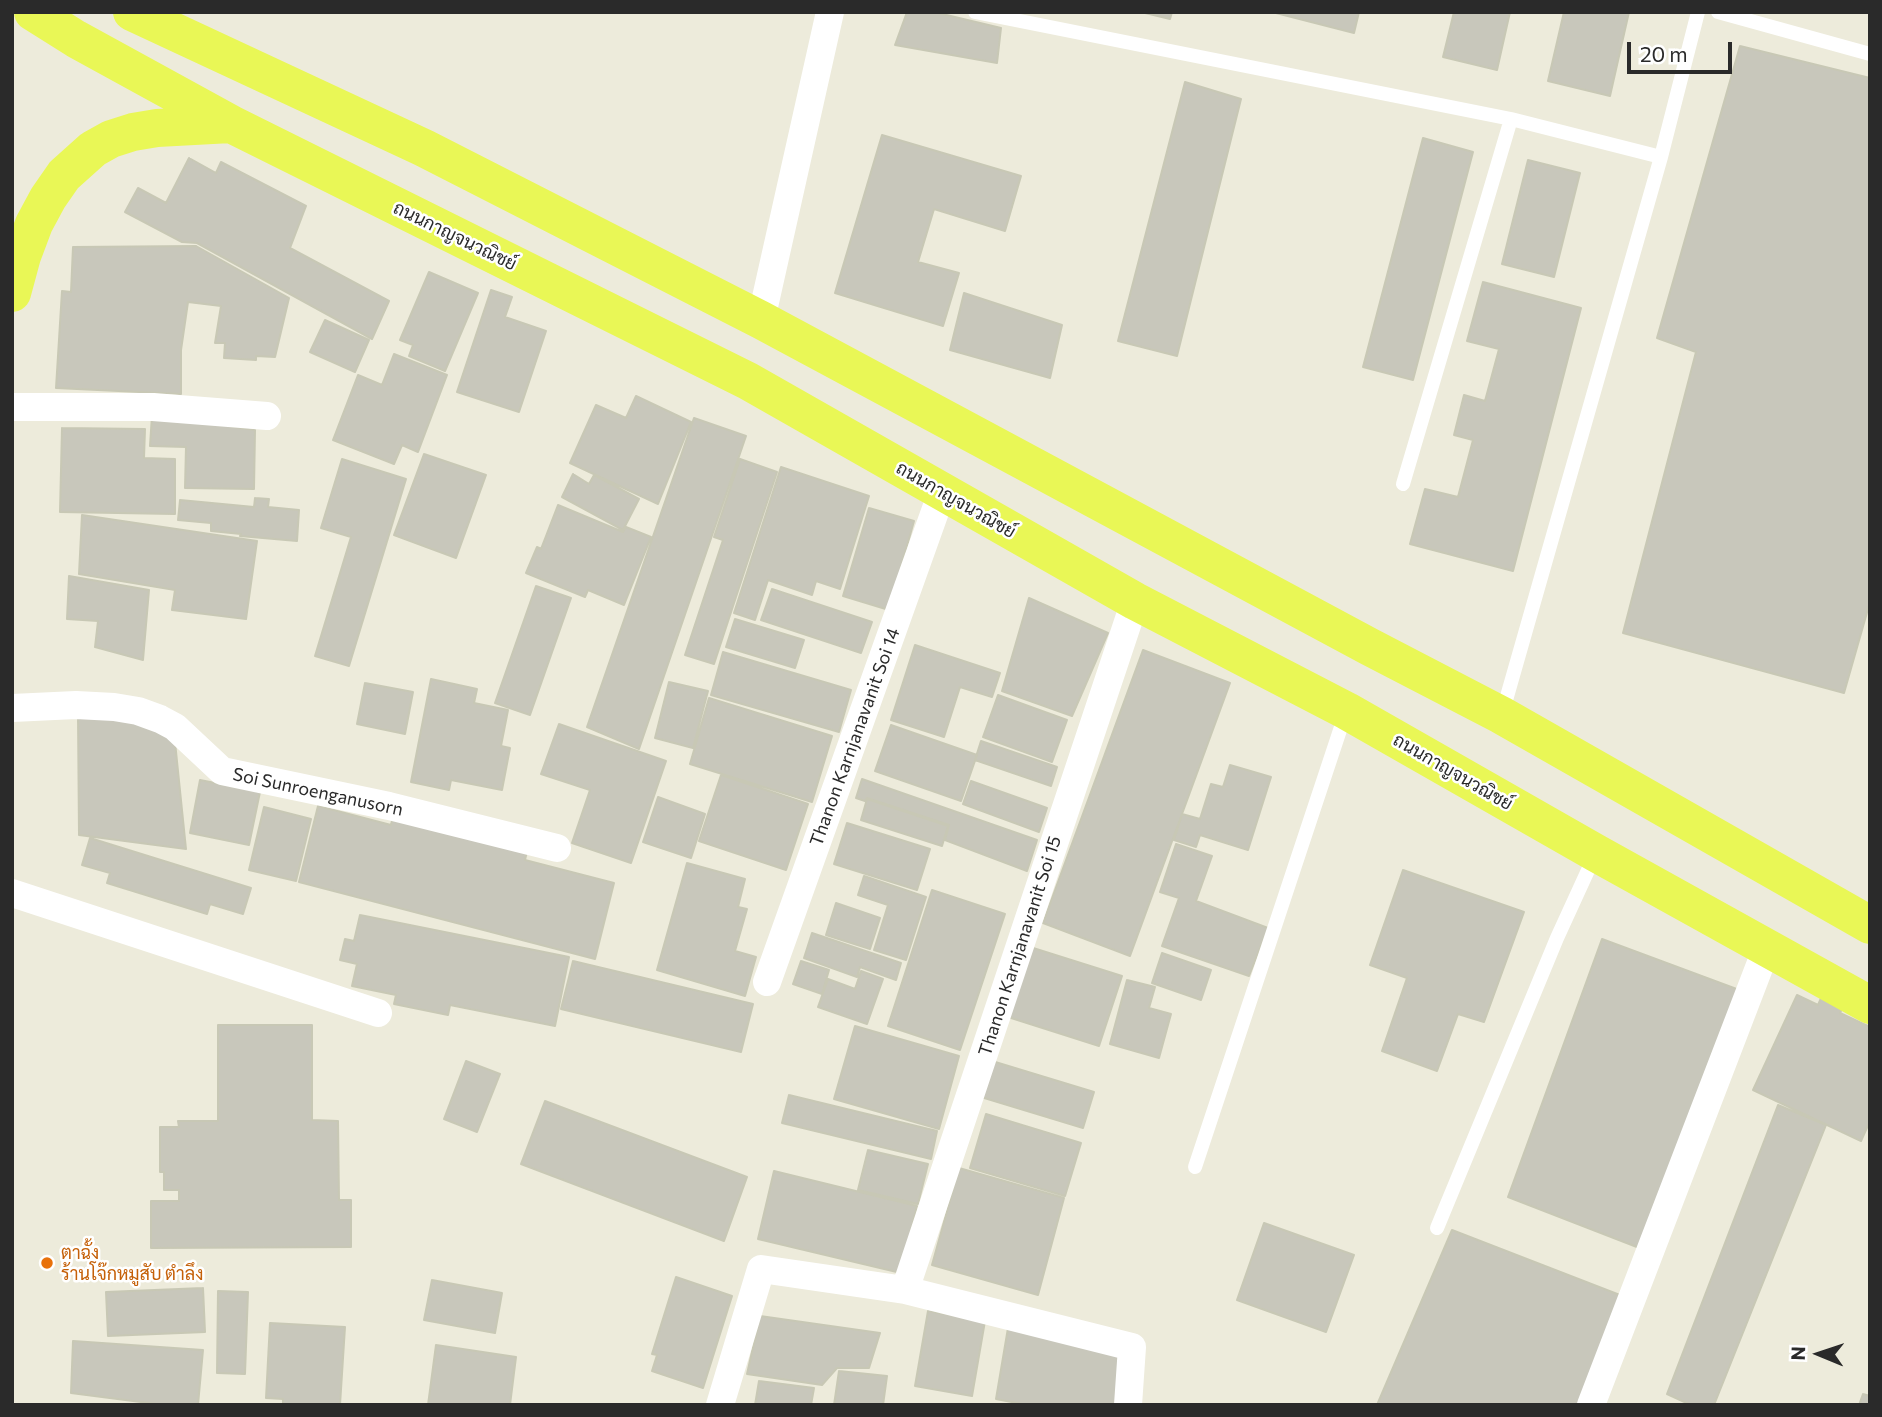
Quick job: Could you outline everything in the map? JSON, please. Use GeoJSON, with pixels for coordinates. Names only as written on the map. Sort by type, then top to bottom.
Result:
{"type":"FeatureCollection","features":[{"type":"Feature","properties":{"kind":"main road","name":"ถนนกาญจนวณิชย์"},"geometry":{"type":"LineString","coordinates":[[33,12],[76,39],[230,124],[748,382],[1135,601],[1347,711],[1870,1005]]}},
{"type":"Feature","properties":{"kind":"main road"},"geometry":{"type":"LineString","coordinates":[[132,12],[424,148],[761,320],[1501,715],[1870,925]]}},
{"type":"Feature","properties":{"kind":"main road"},"geometry":{"type":"LineString","coordinates":[[12,293],[34,224],[48,198],[64,175],[93,149],[111,139],[133,132],[230,124]]}},
{"type":"Feature","properties":{"kind":"main road"},"geometry":{"type":"LineString","coordinates":[[748,382],[761,320]]}},
{"type":"Feature","properties":{"kind":"street"},"geometry":{"type":"LineString","coordinates":[[761,320],[830,12]]}},
{"type":"Feature","properties":{"kind":"street"},"geometry":{"type":"LineString","coordinates":[[12,407],[153,407],[267,416]]}},
{"type":"Feature","properties":{"kind":"street","name":"Thanon Karnjanavanit Soi 14"},"geometry":{"type":"LineString","coordinates":[[767,982],[942,492]]}},
{"type":"Feature","properties":{"kind":"street","name":"Thanon Karnjanavanit Soi 15"},"geometry":{"type":"LineString","coordinates":[[905,1290],[1135,601]]}},
{"type":"Feature","properties":{"kind":"street","name":"Soi Sunroenganusorn"},"geometry":{"type":"LineString","coordinates":[[12,708],[76,705],[114,706],[138,711],[175,727],[222,771],[390,806],[557,848]]}},
{"type":"Feature","properties":{"kind":"street"},"geometry":{"type":"LineString","coordinates":[[12,892],[378,1013]]}},
{"type":"Feature","properties":{"kind":"street"},"geometry":{"type":"LineString","coordinates":[[1591,1405],[1766,947]]}},
{"type":"Feature","properties":{"kind":"street"},"geometry":{"type":"LineString","coordinates":[[720,1405],[761,1269],[905,1290],[1132,1347],[1128,1405]]}},
{"type":"Feature","properties":{"kind":"lane"},"geometry":{"type":"LineString","coordinates":[[975,12],[1511,119],[1661,157]]}},
{"type":"Feature","properties":{"kind":"lane"},"geometry":{"type":"LineString","coordinates":[[1501,715],[1661,157],[1698,12]]}},
{"type":"Feature","properties":{"kind":"lane"},"geometry":{"type":"LineString","coordinates":[[1718,12],[1870,54]]}},
{"type":"Feature","properties":{"kind":"lane"},"geometry":{"type":"LineString","coordinates":[[1403,484],[1511,119]]}},
{"type":"Feature","properties":{"kind":"lane"},"geometry":{"type":"LineString","coordinates":[[1195,1167],[1347,711]]}},
{"type":"Feature","properties":{"kind":"lane"},"geometry":{"type":"LineString","coordinates":[[1437,1228],[1557,938],[1596,853]]}},
{"type":"Feature","properties":{"kind":"building"},"geometry":{"type":"Polygon","coordinates":[[[907,12],[934,12],[1001,28],[997,63],[895,45],[907,12]]]}},
{"type":"Feature","properties":{"kind":"building"},"geometry":{"type":"Polygon","coordinates":[[[1141,12],[1172,12],[1170,19],[1141,12]]]}},
{"type":"Feature","properties":{"kind":"building"},"geometry":{"type":"Polygon","coordinates":[[[1272,12],[1359,12],[1354,33],[1272,12]]]}},
{"type":"Feature","properties":{"kind":"building"},"geometry":{"type":"Polygon","coordinates":[[[1454,12],[1510,12],[1497,70],[1443,57],[1454,12]]]}},
{"type":"Feature","properties":{"kind":"building"},"geometry":{"type":"Polygon","coordinates":[[[1564,12],[1629,12],[1610,96],[1548,81],[1564,12]]]}},
{"type":"Feature","properties":{"kind":"building"},"geometry":{"type":"Polygon","coordinates":[[[1740,46],[1870,78],[1870,602],[1844,693],[1623,633],[1696,352],[1657,338],[1740,46]]]}},
{"type":"Feature","properties":{"kind":"building"},"geometry":{"type":"Polygon","coordinates":[[[1185,82],[1241,99],[1177,356],[1118,341],[1185,82]]]}},
{"type":"Feature","properties":{"kind":"building"},"geometry":{"type":"Polygon","coordinates":[[[882,135],[1021,176],[1005,231],[934,209],[918,262],[959,273],[943,326],[835,293],[882,135]]]}},
{"type":"Feature","properties":{"kind":"building"},"geometry":{"type":"Polygon","coordinates":[[[1423,138],[1473,152],[1413,380],[1363,367],[1423,138]]]}},
{"type":"Feature","properties":{"kind":"building"},"geometry":{"type":"Polygon","coordinates":[[[189,158],[216,173],[221,162],[306,206],[290,248],[389,301],[372,339],[197,243],[182,242],[125,212],[138,188],[166,203],[189,158]]]}},
{"type":"Feature","properties":{"kind":"building"},"geometry":{"type":"Polygon","coordinates":[[[1528,160],[1580,173],[1554,277],[1502,264],[1528,160]]]}},
{"type":"Feature","properties":{"kind":"building"},"geometry":{"type":"Polygon","coordinates":[[[196,246],[289,298],[275,357],[256,356],[256,360],[224,358],[225,343],[215,343],[221,306],[188,302],[181,350],[181,394],[56,388],[62,291],[71,292],[73,247],[196,246]]]}},
{"type":"Feature","properties":{"kind":"building"},"geometry":{"type":"Polygon","coordinates":[[[429,272],[478,293],[445,371],[409,356],[413,345],[400,340],[429,272]]]}},
{"type":"Feature","properties":{"kind":"building"},"geometry":{"type":"Polygon","coordinates":[[[1483,282],[1581,308],[1513,571],[1410,544],[1425,489],[1458,497],[1473,440],[1454,435],[1464,395],[1485,401],[1499,349],[1467,341],[1483,282]]]}},
{"type":"Feature","properties":{"kind":"building"},"geometry":{"type":"Polygon","coordinates":[[[491,290],[512,297],[505,317],[546,331],[519,412],[457,392],[491,290]]]}},
{"type":"Feature","properties":{"kind":"building"},"geometry":{"type":"Polygon","coordinates":[[[964,293],[1062,325],[1050,378],[950,350],[964,293]]]}},
{"type":"Feature","properties":{"kind":"building"},"geometry":{"type":"Polygon","coordinates":[[[325,320],[369,340],[355,372],[310,352],[325,320]]]}},
{"type":"Feature","properties":{"kind":"building"},"geometry":{"type":"Polygon","coordinates":[[[394,354],[447,375],[418,452],[402,445],[394,464],[333,440],[358,375],[382,385],[394,354]]]}},
{"type":"Feature","properties":{"kind":"building"},"geometry":{"type":"Polygon","coordinates":[[[636,396],[691,422],[658,504],[570,463],[596,405],[626,418],[636,396]]]}},
{"type":"Feature","properties":{"kind":"building"},"geometry":{"type":"Polygon","coordinates":[[[152,415],[255,430],[254,489],[185,488],[186,447],[150,446],[152,415]]]}},
{"type":"Feature","properties":{"kind":"building"},"geometry":{"type":"Polygon","coordinates":[[[694,418],[746,436],[639,749],[587,727],[694,418]]]}},
{"type":"Feature","properties":{"kind":"building"},"geometry":{"type":"Polygon","coordinates":[[[62,428],[145,429],[144,458],[175,459],[175,514],[60,512],[62,428]]]}},
{"type":"Feature","properties":{"kind":"building"},"geometry":{"type":"Polygon","coordinates":[[[424,454],[486,475],[456,558],[394,535],[424,454]]]}},
{"type":"Feature","properties":{"kind":"building"},"geometry":{"type":"Polygon","coordinates":[[[342,459],[406,479],[349,666],[315,656],[351,537],[321,528],[342,459]]]}},
{"type":"Feature","properties":{"kind":"building"},"geometry":{"type":"Polygon","coordinates":[[[740,459],[777,472],[714,664],[685,655],[723,540],[714,537],[740,459]]]}},
{"type":"Feature","properties":{"kind":"building"},"geometry":{"type":"Polygon","coordinates":[[[781,467],[869,496],[840,589],[816,581],[812,595],[768,580],[755,620],[734,613],[781,467]]]}},
{"type":"Feature","properties":{"kind":"building"},"geometry":{"type":"Polygon","coordinates":[[[573,474],[589,484],[594,475],[639,499],[623,530],[562,497],[573,474]]]}},
{"type":"Feature","properties":{"kind":"building"},"geometry":{"type":"Polygon","coordinates":[[[255,498],[269,499],[268,507],[299,510],[297,541],[211,531],[211,523],[178,520],[180,500],[254,507],[255,498]]]}},
{"type":"Feature","properties":{"kind":"building"},"geometry":{"type":"Polygon","coordinates":[[[558,505],[623,532],[626,527],[651,537],[624,605],[588,590],[585,597],[526,573],[537,547],[541,549],[558,505]]]}},
{"type":"Feature","properties":{"kind":"building"},"geometry":{"type":"Polygon","coordinates":[[[869,508],[914,521],[889,610],[843,596],[869,508]]]}},
{"type":"Feature","properties":{"kind":"building"},"geometry":{"type":"Polygon","coordinates":[[[82,515],[257,541],[246,619],[172,610],[175,590],[79,574],[82,515]]]}},
{"type":"Feature","properties":{"kind":"building"},"geometry":{"type":"Polygon","coordinates":[[[69,576],[149,590],[143,660],[95,647],[98,621],[67,619],[69,576]]]}},
{"type":"Feature","properties":{"kind":"building"},"geometry":{"type":"Polygon","coordinates":[[[536,586],[571,598],[530,715],[495,703],[536,586]]]}},
{"type":"Feature","properties":{"kind":"building"},"geometry":{"type":"Polygon","coordinates":[[[772,589],[872,622],[861,653],[761,620],[772,589]]]}},
{"type":"Feature","properties":{"kind":"building"},"geometry":{"type":"Polygon","coordinates":[[[1029,598],[1108,633],[1072,716],[1002,691],[1029,598]]]}},
{"type":"Feature","properties":{"kind":"building"},"geometry":{"type":"Polygon","coordinates":[[[735,619],[804,640],[795,668],[726,647],[735,619]]]}},
{"type":"Feature","properties":{"kind":"building"},"geometry":{"type":"Polygon","coordinates":[[[915,645],[1000,673],[992,697],[960,687],[944,737],[891,720],[915,645]]]}},
{"type":"Feature","properties":{"kind":"building"},"geometry":{"type":"Polygon","coordinates":[[[1143,650],[1230,683],[1130,956],[1043,923],[1143,650]]]}},
{"type":"Feature","properties":{"kind":"building"},"geometry":{"type":"Polygon","coordinates":[[[723,652],[851,690],[839,732],[711,695],[723,652]]]}},
{"type":"Feature","properties":{"kind":"building"},"geometry":{"type":"Polygon","coordinates":[[[431,679],[477,689],[474,703],[508,710],[501,746],[510,748],[502,790],[451,780],[449,790],[411,782],[431,679]]]}},
{"type":"Feature","properties":{"kind":"building"},"geometry":{"type":"Polygon","coordinates":[[[669,682],[708,691],[693,748],[655,738],[669,682]]]}},
{"type":"Feature","properties":{"kind":"building"},"geometry":{"type":"Polygon","coordinates":[[[365,683],[413,692],[405,734],[357,724],[365,683]]]}},
{"type":"Feature","properties":{"kind":"building"},"geometry":{"type":"Polygon","coordinates":[[[998,695],[1067,720],[1052,762],[983,737],[998,695]]]}},
{"type":"Feature","properties":{"kind":"building"},"geometry":{"type":"Polygon","coordinates":[[[709,698],[832,736],[812,802],[690,764],[709,698]]]}},
{"type":"Feature","properties":{"kind":"building"},"geometry":{"type":"Polygon","coordinates":[[[134,714],[174,732],[186,849],[79,835],[78,715],[134,714]]]}},
{"type":"Feature","properties":{"kind":"building"},"geometry":{"type":"Polygon","coordinates":[[[559,724],[666,761],[631,863],[572,843],[590,790],[541,774],[559,724]]]}},
{"type":"Feature","properties":{"kind":"building"},"geometry":{"type":"Polygon","coordinates":[[[891,725],[977,755],[961,801],[875,771],[891,725]]]}},
{"type":"Feature","properties":{"kind":"building"},"geometry":{"type":"Polygon","coordinates":[[[981,741],[1057,767],[1051,786],[975,760],[981,741]]]}},
{"type":"Feature","properties":{"kind":"building"},"geometry":{"type":"Polygon","coordinates":[[[1230,765],[1271,777],[1248,850],[1200,835],[1196,847],[1174,840],[1182,814],[1200,819],[1211,784],[1223,787],[1230,765]]]}},
{"type":"Feature","properties":{"kind":"building"},"geometry":{"type":"Polygon","coordinates":[[[721,775],[808,804],[786,870],[699,841],[721,775]]]}},
{"type":"Feature","properties":{"kind":"building"},"geometry":{"type":"Polygon","coordinates":[[[862,779],[1037,840],[1027,871],[945,840],[949,825],[867,798],[865,801],[856,798],[862,779]]]}},
{"type":"Feature","properties":{"kind":"building"},"geometry":{"type":"Polygon","coordinates":[[[200,780],[260,792],[249,845],[190,833],[200,780]]]}},
{"type":"Feature","properties":{"kind":"building"},"geometry":{"type":"Polygon","coordinates":[[[971,781],[1047,808],[1039,832],[963,804],[971,781]]]}},
{"type":"Feature","properties":{"kind":"building"},"geometry":{"type":"Polygon","coordinates":[[[658,797],[705,814],[691,858],[643,842],[658,797]]]}},
{"type":"Feature","properties":{"kind":"building"},"geometry":{"type":"Polygon","coordinates":[[[867,799],[948,826],[942,846],[861,820],[867,799]]]}},
{"type":"Feature","properties":{"kind":"building"},"geometry":{"type":"Polygon","coordinates":[[[318,806],[391,825],[394,812],[528,847],[525,860],[614,883],[595,959],[299,882],[318,806]]]}},
{"type":"Feature","properties":{"kind":"building"},"geometry":{"type":"Polygon","coordinates":[[[264,807],[311,819],[296,881],[249,870],[264,807]]]}},
{"type":"Feature","properties":{"kind":"building"},"geometry":{"type":"Polygon","coordinates":[[[847,823],[930,849],[917,890],[834,864],[847,823]]]}},
{"type":"Feature","properties":{"kind":"building"},"geometry":{"type":"Polygon","coordinates":[[[90,838],[251,888],[243,914],[210,904],[207,914],[107,883],[110,873],[82,865],[90,838]]]}},
{"type":"Feature","properties":{"kind":"building"},"geometry":{"type":"Polygon","coordinates":[[[1176,844],[1212,856],[1196,901],[1268,928],[1249,976],[1162,946],[1179,898],[1160,892],[1176,844]]]}},
{"type":"Feature","properties":{"kind":"building"},"geometry":{"type":"Polygon","coordinates":[[[687,863],[745,879],[738,907],[747,909],[735,951],[756,957],[745,996],[657,970],[687,863]]]}},
{"type":"Feature","properties":{"kind":"building"},"geometry":{"type":"Polygon","coordinates":[[[1403,870],[1524,912],[1484,1022],[1458,1014],[1437,1071],[1382,1051],[1407,978],[1370,965],[1403,870]]]}},
{"type":"Feature","properties":{"kind":"building"},"geometry":{"type":"Polygon","coordinates":[[[864,876],[926,897],[906,960],[874,950],[888,905],[858,895],[864,876]]]}},
{"type":"Feature","properties":{"kind":"building"},"geometry":{"type":"Polygon","coordinates":[[[932,890],[1005,914],[960,1050],[888,1026],[932,890]]]}},
{"type":"Feature","properties":{"kind":"building"},"geometry":{"type":"Polygon","coordinates":[[[836,903],[880,918],[870,949],[826,935],[836,903]]]}},
{"type":"Feature","properties":{"kind":"building"},"geometry":{"type":"Polygon","coordinates":[[[360,915],[569,957],[555,1026],[450,1005],[448,1015],[394,1004],[396,995],[352,986],[357,964],[340,960],[345,939],[354,941],[360,915]]]}},
{"type":"Feature","properties":{"kind":"building"},"geometry":{"type":"Polygon","coordinates":[[[812,933],[901,963],[896,980],[860,967],[857,977],[804,958],[812,933]]]}},
{"type":"Feature","properties":{"kind":"building"},"geometry":{"type":"Polygon","coordinates":[[[1602,939],[1742,991],[1642,1249],[1508,1197],[1602,939]]]}},
{"type":"Feature","properties":{"kind":"building"},"geometry":{"type":"Polygon","coordinates":[[[1030,947],[1122,976],[1099,1046],[1008,1017],[1030,947]]]}},
{"type":"Feature","properties":{"kind":"building"},"geometry":{"type":"Polygon","coordinates":[[[1162,953],[1211,970],[1201,1000],[1152,983],[1162,953]]]}},
{"type":"Feature","properties":{"kind":"building"},"geometry":{"type":"Polygon","coordinates":[[[573,961],[753,1004],[741,1052],[561,1009],[573,961]]]}},
{"type":"Feature","properties":{"kind":"building"},"geometry":{"type":"Polygon","coordinates":[[[801,961],[829,970],[822,994],[793,984],[801,961]]]}},
{"type":"Feature","properties":{"kind":"building"},"geometry":{"type":"Polygon","coordinates":[[[861,971],[883,979],[867,1024],[818,1007],[828,979],[855,989],[861,971]]]}},
{"type":"Feature","properties":{"kind":"building"},"geometry":{"type":"Polygon","coordinates":[[[1127,980],[1155,987],[1149,1008],[1171,1014],[1159,1058],[1110,1044],[1127,980]]]}},
{"type":"Feature","properties":{"kind":"building"},"geometry":{"type":"Polygon","coordinates":[[[1825,989],[1846,999],[1840,1013],[1870,1027],[1870,1121],[1861,1141],[1753,1090],[1797,995],[1818,1005],[1825,989]]]}},
{"type":"Feature","properties":{"kind":"building"},"geometry":{"type":"Polygon","coordinates":[[[218,1025],[312,1025],[312,1120],[338,1121],[339,1200],[351,1200],[351,1247],[151,1248],[151,1201],[179,1201],[179,1190],[164,1190],[164,1172],[160,1172],[160,1127],[179,1127],[178,1121],[218,1121],[218,1025]]]}},
{"type":"Feature","properties":{"kind":"building"},"geometry":{"type":"Polygon","coordinates":[[[855,1026],[959,1056],[939,1129],[834,1099],[855,1026]]]}},
{"type":"Feature","properties":{"kind":"building"},"geometry":{"type":"Polygon","coordinates":[[[466,1061],[500,1074],[477,1132],[444,1119],[466,1061]]]}},
{"type":"Feature","properties":{"kind":"building"},"geometry":{"type":"Polygon","coordinates":[[[992,1061],[1094,1092],[1083,1128],[981,1097],[992,1061]]]}},
{"type":"Feature","properties":{"kind":"building"},"geometry":{"type":"Polygon","coordinates":[[[789,1095],[937,1131],[931,1159],[782,1123],[789,1095]]]}},
{"type":"Feature","properties":{"kind":"building"},"geometry":{"type":"Polygon","coordinates":[[[545,1101],[747,1177],[724,1241],[521,1164],[545,1101]]]}},
{"type":"Feature","properties":{"kind":"building"},"geometry":{"type":"Polygon","coordinates":[[[1778,1105],[1826,1125],[1714,1405],[1691,1405],[1667,1394],[1778,1105]]]}},
{"type":"Feature","properties":{"kind":"building"},"geometry":{"type":"Polygon","coordinates":[[[986,1114],[1081,1143],[1065,1196],[970,1168],[986,1114]]]}},
{"type":"Feature","properties":{"kind":"building"},"geometry":{"type":"Polygon","coordinates":[[[868,1150],[928,1164],[918,1204],[858,1190],[868,1150]]]}},
{"type":"Feature","properties":{"kind":"building"},"geometry":{"type":"Polygon","coordinates":[[[959,1168],[1064,1198],[1038,1295],[932,1265],[959,1168]]]}},
{"type":"Feature","properties":{"kind":"building"},"geometry":{"type":"Polygon","coordinates":[[[774,1171],[917,1206],[901,1273],[758,1239],[774,1171]]]}},
{"type":"Feature","properties":{"kind":"building"},"geometry":{"type":"Polygon","coordinates":[[[1264,1223],[1354,1255],[1326,1332],[1237,1300],[1264,1223]]]}},
{"type":"Feature","properties":{"kind":"building"},"geometry":{"type":"Polygon","coordinates":[[[1452,1230],[1625,1297],[1582,1405],[1377,1405],[1452,1230]]]}},
{"type":"Feature","properties":{"kind":"building"},"geometry":{"type":"Polygon","coordinates":[[[676,1277],[732,1296],[703,1388],[652,1371],[657,1355],[652,1354],[676,1277]]]}},
{"type":"Feature","properties":{"kind":"building"},"geometry":{"type":"Polygon","coordinates":[[[432,1280],[502,1293],[495,1333],[424,1320],[432,1280]]]}},
{"type":"Feature","properties":{"kind":"building"},"geometry":{"type":"Polygon","coordinates":[[[203,1288],[205,1332],[108,1336],[106,1292],[203,1288]]]}},
{"type":"Feature","properties":{"kind":"building"},"geometry":{"type":"Polygon","coordinates":[[[218,1291],[248,1292],[245,1374],[217,1373],[218,1291]]]}},
{"type":"Feature","properties":{"kind":"building"},"geometry":{"type":"Polygon","coordinates":[[[928,1311],[985,1321],[972,1396],[915,1386],[928,1311]]]}},
{"type":"Feature","properties":{"kind":"building"},"geometry":{"type":"Polygon","coordinates":[[[760,1316],[880,1333],[869,1368],[837,1368],[822,1385],[747,1374],[760,1316]]]}},
{"type":"Feature","properties":{"kind":"building"},"geometry":{"type":"Polygon","coordinates":[[[270,1323],[345,1327],[340,1405],[283,1405],[283,1399],[266,1398],[270,1323]]]}},
{"type":"Feature","properties":{"kind":"building"},"geometry":{"type":"Polygon","coordinates":[[[1008,1328],[1129,1349],[1120,1405],[1027,1405],[996,1399],[1008,1328]]]}},
{"type":"Feature","properties":{"kind":"building"},"geometry":{"type":"Polygon","coordinates":[[[73,1341],[203,1350],[198,1405],[164,1405],[71,1393],[73,1341]]]}},
{"type":"Feature","properties":{"kind":"building"},"geometry":{"type":"Polygon","coordinates":[[[436,1345],[516,1357],[510,1405],[428,1405],[436,1345]]]}},
{"type":"Feature","properties":{"kind":"building"},"geometry":{"type":"Polygon","coordinates":[[[839,1371],[887,1376],[883,1405],[834,1405],[839,1371]]]}},
{"type":"Feature","properties":{"kind":"building"},"geometry":{"type":"Polygon","coordinates":[[[759,1381],[814,1388],[811,1405],[755,1405],[759,1381]]]}},
{"type":"Feature","properties":{"kind":"building"},"geometry":{"type":"Polygon","coordinates":[[[1863,1394],[1870,1396],[1870,1405],[1859,1405],[1863,1394]]]}},
{"type":"Feature","properties":{"kind":"place","name":"ตาฉั้ง ร้านโจ๊กหมูสับ ตำลึง"},"geometry":{"type":"Point","coordinates":[47,1263]}}]}
